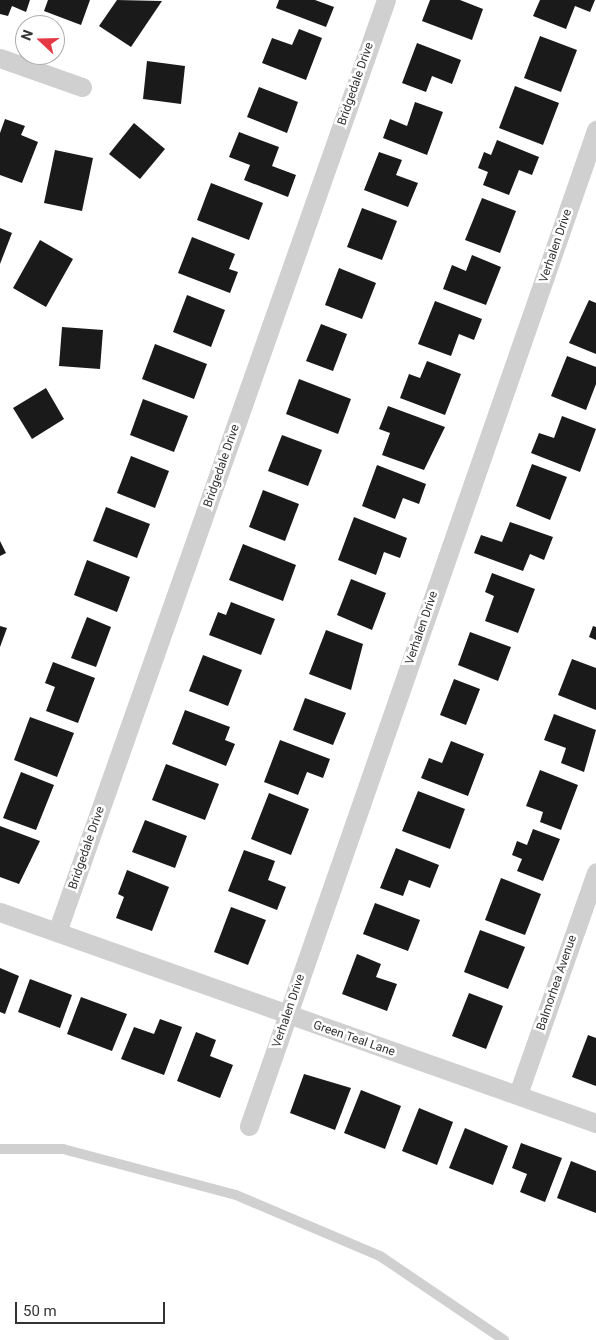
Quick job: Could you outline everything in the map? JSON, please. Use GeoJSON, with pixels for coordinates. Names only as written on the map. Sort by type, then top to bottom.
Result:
{"type":"FeatureCollection","features":[{"type":"Feature","properties":{"kind":"street","name":"Bridgedale Drive"},"geometry":{"type":"LineString","coordinates":[[57,932],[386,0]]}},
{"type":"Feature","properties":{"kind":"street"},"geometry":{"type":"LineString","coordinates":[[0,58],[82,87]]}},
{"type":"Feature","properties":{"kind":"street","name":"Verhalen Drive"},"geometry":{"type":"LineString","coordinates":[[249,1126],[596,130]]}},
{"type":"Feature","properties":{"kind":"street","name":"Balmorhea Avenue"},"geometry":{"type":"LineString","coordinates":[[518,1094],[596,872]]}},
{"type":"Feature","properties":{"kind":"street","name":"Green Teal Lane"},"geometry":{"type":"LineString","coordinates":[[0,912],[287,1017],[518,1094],[596,1123]]}},
{"type":"Feature","properties":{"kind":"lane"},"geometry":{"type":"LineString","coordinates":[[0,1149],[63,1149],[236,1194],[380,1256],[504,1340]]}},
{"type":"Feature","properties":{"kind":"building"},"geometry":{"type":"Polygon","coordinates":[[[0,0],[30,0],[26,12],[12,6],[8,16],[0,14],[0,0]]]}},
{"type":"Feature","properties":{"kind":"building"},"geometry":{"type":"Polygon","coordinates":[[[48,0],[90,0],[81,25],[65,19],[65,15],[55,15],[44,11],[48,0]]]}},
{"type":"Feature","properties":{"kind":"building"},"geometry":{"type":"Polygon","coordinates":[[[117,0],[162,1],[131,47],[99,26],[117,0]]]}},
{"type":"Feature","properties":{"kind":"building"},"geometry":{"type":"Polygon","coordinates":[[[279,0],[315,0],[334,7],[326,27],[276,8],[279,0]]]}},
{"type":"Feature","properties":{"kind":"building"},"geometry":{"type":"Polygon","coordinates":[[[430,0],[460,0],[483,9],[472,40],[422,21],[430,0]]]}},
{"type":"Feature","properties":{"kind":"building"},"geometry":{"type":"Polygon","coordinates":[[[540,0],[595,0],[590,12],[575,6],[566,29],[533,16],[540,0]]]}},
{"type":"Feature","properties":{"kind":"building"},"geometry":{"type":"Polygon","coordinates":[[[299,29],[322,38],[306,80],[262,63],[272,38],[292,45],[299,29]]]}},
{"type":"Feature","properties":{"kind":"building"},"geometry":{"type":"Polygon","coordinates":[[[540,36],[577,50],[561,92],[524,78],[540,36]]]}},
{"type":"Feature","properties":{"kind":"building"},"geometry":{"type":"Polygon","coordinates":[[[417,43],[461,60],[452,84],[432,76],[426,92],[402,83],[417,43]]]}},
{"type":"Feature","properties":{"kind":"building"},"geometry":{"type":"Polygon","coordinates":[[[147,61],[185,66],[181,104],[143,99],[147,61]]]}},
{"type":"Feature","properties":{"kind":"building"},"geometry":{"type":"Polygon","coordinates":[[[515,86],[559,103],[543,145],[499,128],[515,86]]]}},
{"type":"Feature","properties":{"kind":"building"},"geometry":{"type":"Polygon","coordinates":[[[259,87],[298,102],[287,133],[247,117],[259,87]]]}},
{"type":"Feature","properties":{"kind":"building"},"geometry":{"type":"Polygon","coordinates":[[[415,102],[443,112],[427,155],[383,138],[390,119],[407,126],[415,102]]]}},
{"type":"Feature","properties":{"kind":"building"},"geometry":{"type":"Polygon","coordinates":[[[5,119],[25,126],[21,135],[38,142],[22,183],[0,175],[0,133],[5,119]]]}},
{"type":"Feature","properties":{"kind":"building"},"geometry":{"type":"Polygon","coordinates":[[[134,123],[165,149],[140,179],[109,154],[134,123]]]}},
{"type":"Feature","properties":{"kind":"building"},"geometry":{"type":"Polygon","coordinates":[[[239,132],[279,147],[272,166],[296,175],[288,197],[244,180],[250,165],[229,157],[239,132]]]}},
{"type":"Feature","properties":{"kind":"building"},"geometry":{"type":"Polygon","coordinates":[[[497,140],[539,157],[532,175],[519,170],[509,195],[483,185],[488,172],[478,168],[484,152],[491,155],[497,140]]]}},
{"type":"Feature","properties":{"kind":"building"},"geometry":{"type":"Polygon","coordinates":[[[55,150],[93,158],[82,211],[44,203],[55,150]]]}},
{"type":"Feature","properties":{"kind":"building"},"geometry":{"type":"Polygon","coordinates":[[[379,152],[402,160],[396,175],[418,183],[408,207],[364,190],[379,152]]]}},
{"type":"Feature","properties":{"kind":"building"},"geometry":{"type":"Polygon","coordinates":[[[211,183],[263,203],[249,240],[197,220],[211,183]]]}},
{"type":"Feature","properties":{"kind":"building"},"geometry":{"type":"Polygon","coordinates":[[[482,198],[516,211],[500,253],[465,240],[482,198]]]}},
{"type":"Feature","properties":{"kind":"building"},"geometry":{"type":"Polygon","coordinates":[[[362,208],[397,221],[382,260],[347,247],[362,208]]]}},
{"type":"Feature","properties":{"kind":"building"},"geometry":{"type":"Polygon","coordinates":[[[0,228],[12,233],[0,264],[0,228]]]}},
{"type":"Feature","properties":{"kind":"building"},"geometry":{"type":"Polygon","coordinates":[[[192,237],[235,254],[229,269],[238,272],[230,293],[178,273],[192,237]]]}},
{"type":"Feature","properties":{"kind":"building"},"geometry":{"type":"Polygon","coordinates":[[[40,240],[73,259],[46,307],[13,288],[40,240]]]}},
{"type":"Feature","properties":{"kind":"building"},"geometry":{"type":"Polygon","coordinates":[[[472,255],[501,267],[486,305],[443,289],[452,265],[466,271],[472,255]]]}},
{"type":"Feature","properties":{"kind":"building"},"geometry":{"type":"Polygon","coordinates":[[[339,268],[376,283],[362,319],[325,305],[339,268]]]}},
{"type":"Feature","properties":{"kind":"building"},"geometry":{"type":"Polygon","coordinates":[[[187,295],[225,310],[211,347],[173,332],[187,295]]]}},
{"type":"Feature","properties":{"kind":"building"},"geometry":{"type":"Polygon","coordinates":[[[589,300],[596,303],[596,354],[569,343],[589,300]]]}},
{"type":"Feature","properties":{"kind":"building"},"geometry":{"type":"Polygon","coordinates":[[[435,301],[482,319],[474,340],[459,334],[451,356],[418,344],[435,301]]]}},
{"type":"Feature","properties":{"kind":"building"},"geometry":{"type":"Polygon","coordinates":[[[321,324],[347,334],[333,371],[306,361],[321,324]]]}},
{"type":"Feature","properties":{"kind":"building"},"geometry":{"type":"Polygon","coordinates":[[[62,327],[103,330],[100,369],[59,366],[62,327]]]}},
{"type":"Feature","properties":{"kind":"building"},"geometry":{"type":"Polygon","coordinates":[[[155,344],[207,364],[194,399],[142,379],[155,344]]]}},
{"type":"Feature","properties":{"kind":"building"},"geometry":{"type":"Polygon","coordinates":[[[567,356],[596,367],[596,384],[586,410],[551,396],[567,356]]]}},
{"type":"Feature","properties":{"kind":"building"},"geometry":{"type":"Polygon","coordinates":[[[427,361],[461,374],[445,415],[400,398],[409,374],[420,378],[427,361]]]}},
{"type":"Feature","properties":{"kind":"building"},"geometry":{"type":"Polygon","coordinates":[[[299,379],[351,399],[338,434],[286,414],[299,379]]]}},
{"type":"Feature","properties":{"kind":"building"},"geometry":{"type":"Polygon","coordinates":[[[46,388],[64,419],[32,439],[13,408],[46,388]]]}},
{"type":"Feature","properties":{"kind":"building"},"geometry":{"type":"Polygon","coordinates":[[[143,399],[188,416],[174,452],[130,435],[143,399]]]}},
{"type":"Feature","properties":{"kind":"building"},"geometry":{"type":"Polygon","coordinates":[[[388,406],[445,427],[424,470],[382,455],[390,433],[379,429],[388,406]]]}},
{"type":"Feature","properties":{"kind":"building"},"geometry":{"type":"Polygon","coordinates":[[[562,416],[596,429],[580,472],[531,453],[539,433],[554,438],[562,416]]]}},
{"type":"Feature","properties":{"kind":"building"},"geometry":{"type":"Polygon","coordinates":[[[282,435],[322,450],[308,486],[268,471],[282,435]]]}},
{"type":"Feature","properties":{"kind":"building"},"geometry":{"type":"Polygon","coordinates":[[[131,456],[169,471],[155,508],[117,493],[131,456]]]}},
{"type":"Feature","properties":{"kind":"building"},"geometry":{"type":"Polygon","coordinates":[[[532,464],[567,477],[550,520],[516,506],[532,464]]]}},
{"type":"Feature","properties":{"kind":"building"},"geometry":{"type":"Polygon","coordinates":[[[377,465],[426,484],[419,504],[403,498],[395,519],[362,506],[377,465]]]}},
{"type":"Feature","properties":{"kind":"building"},"geometry":{"type":"Polygon","coordinates":[[[263,490],[299,504],[285,541],[249,527],[263,490]]]}},
{"type":"Feature","properties":{"kind":"building"},"geometry":{"type":"Polygon","coordinates":[[[106,507],[150,524],[137,558],[93,541],[106,507]]]}},
{"type":"Feature","properties":{"kind":"building"},"geometry":{"type":"Polygon","coordinates":[[[354,517],[407,538],[400,558],[384,552],[376,575],[338,560],[354,517]]]}},
{"type":"Feature","properties":{"kind":"building"},"geometry":{"type":"Polygon","coordinates":[[[510,522],[553,537],[544,560],[530,554],[523,571],[474,553],[481,535],[502,542],[510,522]]]}},
{"type":"Feature","properties":{"kind":"building"},"geometry":{"type":"Polygon","coordinates":[[[0,541],[6,553],[0,556],[0,541]]]}},
{"type":"Feature","properties":{"kind":"building"},"geometry":{"type":"Polygon","coordinates":[[[243,544],[296,565],[283,601],[229,580],[243,544]]]}},
{"type":"Feature","properties":{"kind":"building"},"geometry":{"type":"Polygon","coordinates":[[[87,560],[130,577],[117,612],[74,595],[87,560]]]}},
{"type":"Feature","properties":{"kind":"building"},"geometry":{"type":"Polygon","coordinates":[[[492,573],[535,589],[518,633],[485,621],[494,596],[485,592],[492,573]]]}},
{"type":"Feature","properties":{"kind":"building"},"geometry":{"type":"Polygon","coordinates":[[[351,579],[386,593],[372,630],[337,615],[351,579]]]}},
{"type":"Feature","properties":{"kind":"building"},"geometry":{"type":"Polygon","coordinates":[[[231,602],[275,619],[261,655],[209,635],[218,612],[226,615],[231,602]]]}},
{"type":"Feature","properties":{"kind":"building"},"geometry":{"type":"Polygon","coordinates":[[[87,617],[111,627],[96,667],[71,658],[87,617]]]}},
{"type":"Feature","properties":{"kind":"building"},"geometry":{"type":"Polygon","coordinates":[[[0,626],[7,628],[0,647],[0,626]]]}},
{"type":"Feature","properties":{"kind":"building"},"geometry":{"type":"Polygon","coordinates":[[[593,626],[596,627],[596,640],[589,637],[593,626]]]}},
{"type":"Feature","properties":{"kind":"building"},"geometry":{"type":"Polygon","coordinates":[[[326,630],[363,644],[351,690],[309,674],[326,630]]]}},
{"type":"Feature","properties":{"kind":"building"},"geometry":{"type":"Polygon","coordinates":[[[470,632],[511,647],[498,681],[458,665],[470,632]]]}},
{"type":"Feature","properties":{"kind":"building"},"geometry":{"type":"Polygon","coordinates":[[[203,655],[242,670],[228,706],[189,691],[203,655]]]}},
{"type":"Feature","properties":{"kind":"building"},"geometry":{"type":"Polygon","coordinates":[[[572,659],[596,668],[596,710],[558,695],[572,659]]]}},
{"type":"Feature","properties":{"kind":"building"},"geometry":{"type":"Polygon","coordinates":[[[53,662],[95,678],[78,723],[46,711],[55,687],[45,683],[53,662]]]}},
{"type":"Feature","properties":{"kind":"building"},"geometry":{"type":"Polygon","coordinates":[[[454,679],[480,689],[466,725],[440,715],[454,679]]]}},
{"type":"Feature","properties":{"kind":"building"},"geometry":{"type":"Polygon","coordinates":[[[305,698],[346,713],[333,745],[293,730],[305,698]]]}},
{"type":"Feature","properties":{"kind":"building"},"geometry":{"type":"Polygon","coordinates":[[[185,710],[230,727],[225,740],[235,744],[226,766],[172,744],[185,710]]]}},
{"type":"Feature","properties":{"kind":"building"},"geometry":{"type":"Polygon","coordinates":[[[554,714],[596,730],[584,772],[561,763],[566,748],[544,740],[554,714]]]}},
{"type":"Feature","properties":{"kind":"building"},"geometry":{"type":"Polygon","coordinates":[[[30,717],[74,733],[57,777],[14,760],[30,717]]]}},
{"type":"Feature","properties":{"kind":"building"},"geometry":{"type":"Polygon","coordinates":[[[280,740],[330,759],[323,778],[307,772],[298,795],[264,782],[280,740]]]}},
{"type":"Feature","properties":{"kind":"building"},"geometry":{"type":"Polygon","coordinates":[[[451,741],[484,754],[468,796],[421,778],[429,758],[442,763],[451,741]]]}},
{"type":"Feature","properties":{"kind":"building"},"geometry":{"type":"Polygon","coordinates":[[[166,764],[219,784],[205,820],[152,800],[166,764]]]}},
{"type":"Feature","properties":{"kind":"building"},"geometry":{"type":"Polygon","coordinates":[[[540,770],[578,785],[561,830],[540,822],[543,812],[526,806],[540,770]]]}},
{"type":"Feature","properties":{"kind":"building"},"geometry":{"type":"Polygon","coordinates":[[[21,772],[54,785],[36,830],[3,818],[21,772]]]}},
{"type":"Feature","properties":{"kind":"building"},"geometry":{"type":"Polygon","coordinates":[[[418,791],[465,809],[450,849],[402,831],[418,791]]]}},
{"type":"Feature","properties":{"kind":"building"},"geometry":{"type":"Polygon","coordinates":[[[269,793],[309,809],[291,855],[251,839],[269,793]]]}},
{"type":"Feature","properties":{"kind":"building"},"geometry":{"type":"Polygon","coordinates":[[[145,820],[187,836],[175,868],[132,852],[145,820]]]}},
{"type":"Feature","properties":{"kind":"building"},"geometry":{"type":"Polygon","coordinates":[[[0,826],[40,841],[19,884],[0,877],[0,826]]]}},
{"type":"Feature","properties":{"kind":"building"},"geometry":{"type":"Polygon","coordinates":[[[533,829],[560,839],[543,881],[517,871],[522,859],[512,855],[517,841],[527,845],[533,829]]]}},
{"type":"Feature","properties":{"kind":"building"},"geometry":{"type":"Polygon","coordinates":[[[396,848],[439,865],[430,888],[409,880],[403,896],[380,888],[396,848]]]}},
{"type":"Feature","properties":{"kind":"building"},"geometry":{"type":"Polygon","coordinates":[[[244,850],[275,861],[268,880],[286,887],[277,910],[228,891],[244,850]]]}},
{"type":"Feature","properties":{"kind":"building"},"geometry":{"type":"Polygon","coordinates":[[[127,870],[169,887],[152,931],[116,918],[124,897],[118,894],[127,870]]]}},
{"type":"Feature","properties":{"kind":"building"},"geometry":{"type":"Polygon","coordinates":[[[501,878],[541,894],[525,935],[485,920],[501,878]]]}},
{"type":"Feature","properties":{"kind":"building"},"geometry":{"type":"Polygon","coordinates":[[[375,903],[420,920],[408,951],[363,934],[375,903]]]}},
{"type":"Feature","properties":{"kind":"building"},"geometry":{"type":"Polygon","coordinates":[[[231,907],[266,920],[248,965],[214,952],[231,907]]]}},
{"type":"Feature","properties":{"kind":"building"},"geometry":{"type":"Polygon","coordinates":[[[480,930],[525,947],[508,989],[464,972],[480,930]]]}},
{"type":"Feature","properties":{"kind":"building"},"geometry":{"type":"Polygon","coordinates":[[[357,954],[381,964],[376,977],[397,984],[387,1011],[342,994],[357,954]]]}},
{"type":"Feature","properties":{"kind":"building"},"geometry":{"type":"Polygon","coordinates":[[[0,968],[19,976],[5,1014],[0,1012],[0,968]]]}},
{"type":"Feature","properties":{"kind":"building"},"geometry":{"type":"Polygon","coordinates":[[[30,979],[72,995],[60,1028],[18,1012],[30,979]]]}},
{"type":"Feature","properties":{"kind":"building"},"geometry":{"type":"Polygon","coordinates":[[[469,993],[503,1006],[486,1049],[452,1036],[469,993]]]}},
{"type":"Feature","properties":{"kind":"building"},"geometry":{"type":"Polygon","coordinates":[[[81,997],[127,1014],[112,1051],[67,1034],[81,997]]]}},
{"type":"Feature","properties":{"kind":"building"},"geometry":{"type":"Polygon","coordinates":[[[160,1019],[182,1027],[164,1075],[121,1059],[134,1027],[154,1034],[160,1019]]]}},
{"type":"Feature","properties":{"kind":"building"},"geometry":{"type":"Polygon","coordinates":[[[196,1032],[216,1040],[210,1056],[233,1065],[220,1098],[177,1081],[196,1032]]]}},
{"type":"Feature","properties":{"kind":"building"},"geometry":{"type":"Polygon","coordinates":[[[588,1035],[596,1038],[596,1086],[572,1077],[588,1035]]]}},
{"type":"Feature","properties":{"kind":"building"},"geometry":{"type":"Polygon","coordinates":[[[304,1074],[351,1088],[335,1130],[290,1113],[304,1074]]]}},
{"type":"Feature","properties":{"kind":"building"},"geometry":{"type":"Polygon","coordinates":[[[361,1090],[401,1106],[385,1149],[344,1133],[361,1090]]]}},
{"type":"Feature","properties":{"kind":"building"},"geometry":{"type":"Polygon","coordinates":[[[419,1108],[453,1122],[437,1165],[402,1151],[419,1108]]]}},
{"type":"Feature","properties":{"kind":"building"},"geometry":{"type":"Polygon","coordinates":[[[465,1128],[508,1146],[493,1185],[449,1168],[465,1128]]]}},
{"type":"Feature","properties":{"kind":"building"},"geometry":{"type":"Polygon","coordinates":[[[521,1143],[562,1158],[545,1202],[520,1192],[527,1174],[512,1168],[521,1143]]]}},
{"type":"Feature","properties":{"kind":"building"},"geometry":{"type":"Polygon","coordinates":[[[571,1161],[596,1171],[596,1213],[557,1198],[571,1161]]]}}]}
